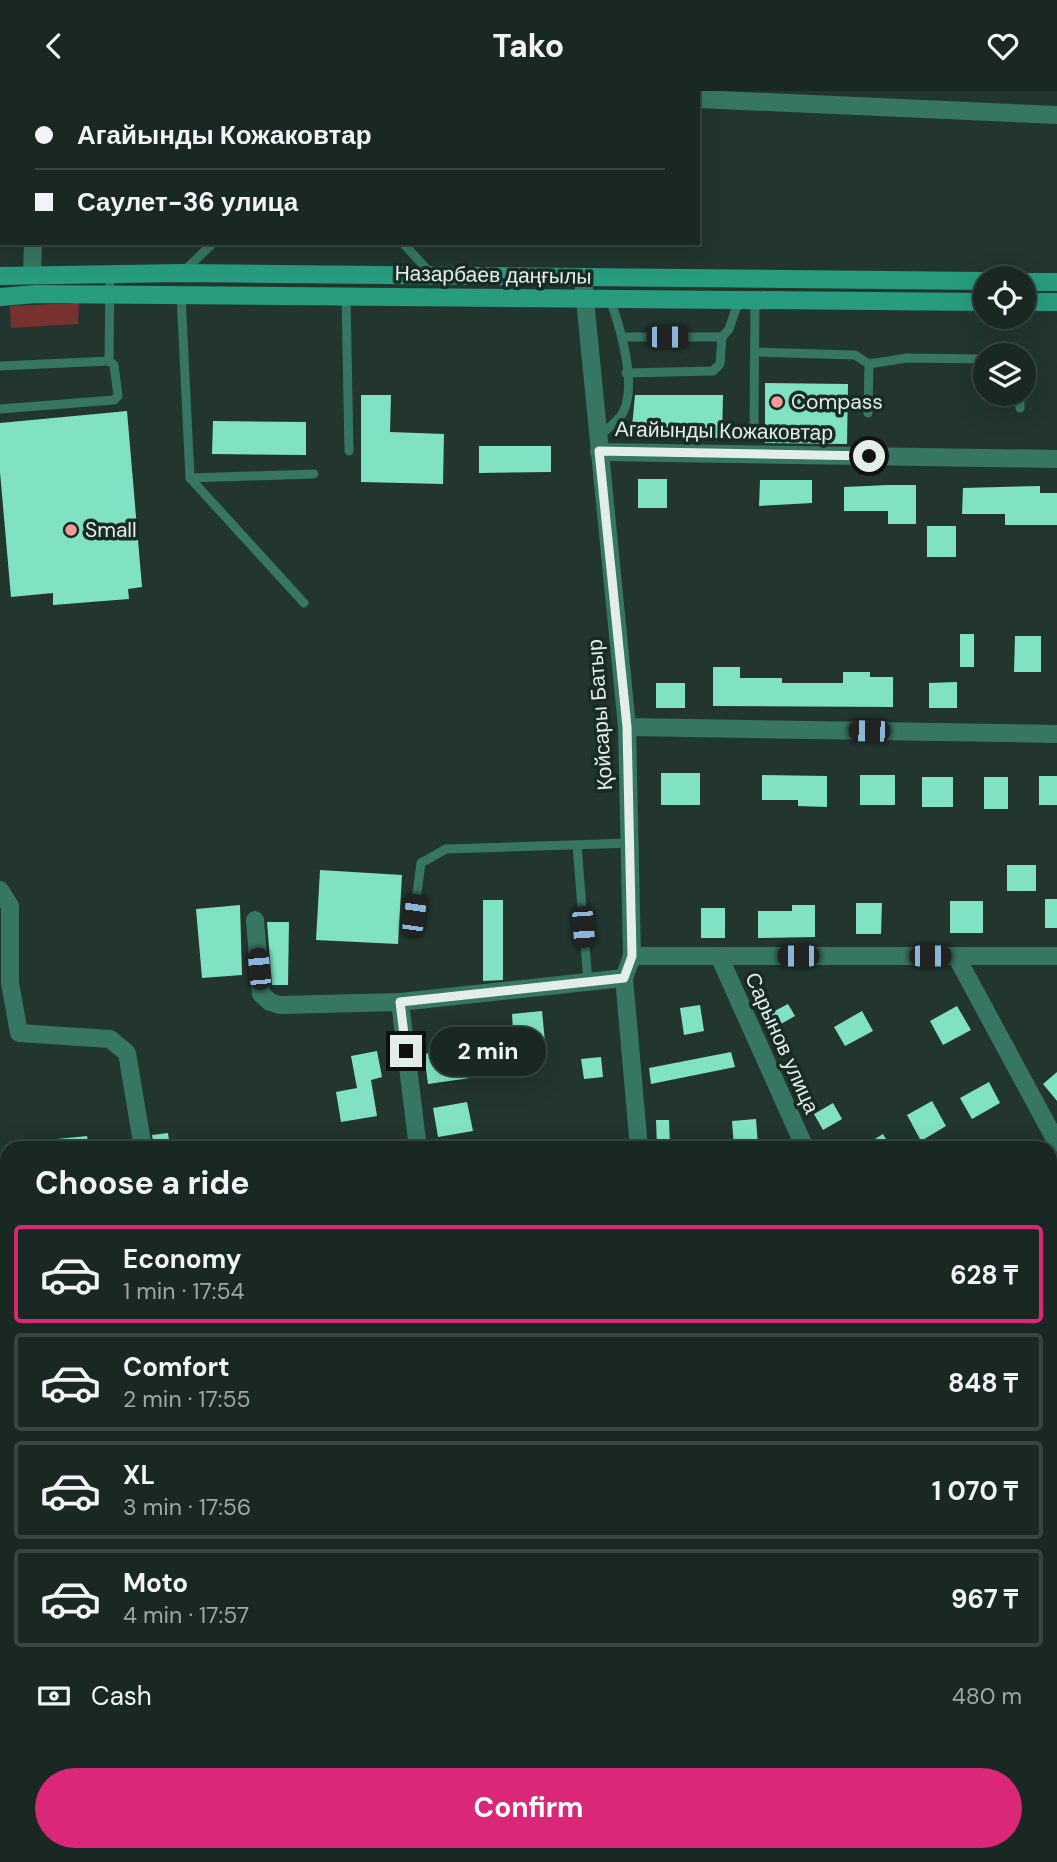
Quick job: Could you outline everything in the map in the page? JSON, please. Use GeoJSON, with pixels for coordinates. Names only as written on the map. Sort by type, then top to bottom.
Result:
{"type":"FeatureCollection","features":[{"type":"Feature","properties":{"kind":"main road","name":"Назарбаев даңғылы"},"geometry":{"type":"LineString","coordinates":[[0,276],[32,273],[182,273],[973,281]]}},
{"type":"Feature","properties":{"kind":"main road"},"geometry":{"type":"LineString","coordinates":[[181,295],[182,273]]}},
{"type":"Feature","properties":{"kind":"main road"},"geometry":{"type":"LineString","coordinates":[[1036,282],[1057,282]]}},
{"type":"Feature","properties":{"kind":"main road","name":"Назарбаев даңғылы"},"geometry":{"type":"LineString","coordinates":[[0,297],[181,295],[973,302]]}},
{"type":"Feature","properties":{"kind":"main road"},"geometry":{"type":"LineString","coordinates":[[1036,302],[1057,302]]}},
{"type":"Feature","properties":{"kind":"street"},"geometry":{"type":"LineString","coordinates":[[700,99],[1057,115]]}},
{"type":"Feature","properties":{"kind":"street"},"geometry":{"type":"LineString","coordinates":[[32,273],[33,245]]}},
{"type":"Feature","properties":{"kind":"street","name":"Қойсары Батыр"},"geometry":{"type":"LineString","coordinates":[[583,279],[627,727],[632,956],[624,978],[638,1141]]}},
{"type":"Feature","properties":{"kind":"street","name":"Агайынды Кожаковтар"},"geometry":{"type":"LineString","coordinates":[[599,444],[1057,459]]}},
{"type":"Feature","properties":{"kind":"street"},"geometry":{"type":"LineString","coordinates":[[627,727],[1057,734]]}},
{"type":"Feature","properties":{"kind":"street"},"geometry":{"type":"LineString","coordinates":[[0,890],[10,907],[9,983],[19,1033],[110,1039],[120,1044],[127,1052],[142,1141]]}},
{"type":"Feature","properties":{"kind":"street"},"geometry":{"type":"LineString","coordinates":[[255,920],[261,994],[270,1002],[280,1005],[400,1002],[624,978]]}},
{"type":"Feature","properties":{"kind":"street"},"geometry":{"type":"LineString","coordinates":[[632,956],[1057,956]]}},
{"type":"Feature","properties":{"kind":"street","name":"Сарынов улица"},"geometry":{"type":"LineString","coordinates":[[719,956],[802,1141]]}},
{"type":"Feature","properties":{"kind":"street"},"geometry":{"type":"LineString","coordinates":[[956,956],[1056,1141]]}},
{"type":"Feature","properties":{"kind":"street"},"geometry":{"type":"LineString","coordinates":[[400,1002],[417,1141]]}},
{"type":"Feature","properties":{"kind":"lane"},"geometry":{"type":"LineString","coordinates":[[182,273],[211,245]]}},
{"type":"Feature","properties":{"kind":"lane"},"geometry":{"type":"LineString","coordinates":[[405,245],[432,275]]}},
{"type":"Feature","properties":{"kind":"lane"},"geometry":{"type":"LineString","coordinates":[[109,362],[110,273]]}},
{"type":"Feature","properties":{"kind":"lane"},"geometry":{"type":"LineString","coordinates":[[181,295],[190,478],[304,603]]}},
{"type":"Feature","properties":{"kind":"lane"},"geometry":{"type":"LineString","coordinates":[[346,297],[349,451]]}},
{"type":"Feature","properties":{"kind":"lane"},"geometry":{"type":"LineString","coordinates":[[599,444],[621,416],[626,405],[627,349],[610,299]]}},
{"type":"Feature","properties":{"kind":"lane"},"geometry":{"type":"LineString","coordinates":[[626,373],[713,371],[720,364],[722,337],[747,300]]}},
{"type":"Feature","properties":{"kind":"lane"},"geometry":{"type":"LineString","coordinates":[[747,300],[755,352],[754,424]]}},
{"type":"Feature","properties":{"kind":"lane"},"geometry":{"type":"LineString","coordinates":[[624,337],[722,337]]}},
{"type":"Feature","properties":{"kind":"lane"},"geometry":{"type":"LineString","coordinates":[[755,352],[855,355],[869,364],[907,358],[973,359]]}},
{"type":"Feature","properties":{"kind":"lane"},"geometry":{"type":"LineString","coordinates":[[0,366],[109,362],[114,365],[118,395],[114,400],[0,409]]}},
{"type":"Feature","properties":{"kind":"lane"},"geometry":{"type":"LineString","coordinates":[[868,413],[869,364]]}},
{"type":"Feature","properties":{"kind":"lane"},"geometry":{"type":"LineString","coordinates":[[190,478],[314,474]]}},
{"type":"Feature","properties":{"kind":"lane"},"geometry":{"type":"LineString","coordinates":[[414,915],[421,863],[430,855],[446,849],[630,843]]}},
{"type":"Feature","properties":{"kind":"lane"},"geometry":{"type":"LineString","coordinates":[[577,845],[588,982]]}},
{"type":"Feature","properties":{"kind":"shaded area"},"geometry":{"type":"Polygon","coordinates":[[[79,303],[78,324],[11,328],[10,306],[79,303]]]}},
{"type":"Feature","properties":{"kind":"building"},"geometry":{"type":"Polygon","coordinates":[[[765,383],[848,384],[847,444],[765,443],[765,383]]]}},
{"type":"Feature","properties":{"kind":"building"},"geometry":{"type":"Polygon","coordinates":[[[361,395],[391,395],[390,432],[444,434],[443,484],[361,482],[361,395]]]}},
{"type":"Feature","properties":{"kind":"building"},"geometry":{"type":"Polygon","coordinates":[[[635,395],[723,395],[722,438],[631,438],[635,395]]]}},
{"type":"Feature","properties":{"kind":"building","name":"Small"},"geometry":{"type":"Polygon","coordinates":[[[127,411],[142,587],[128,589],[129,599],[53,605],[53,593],[11,597],[0,472],[0,423],[127,411]]]}},
{"type":"Feature","properties":{"kind":"building"},"geometry":{"type":"Polygon","coordinates":[[[213,421],[306,422],[306,455],[212,454],[213,421]]]}},
{"type":"Feature","properties":{"kind":"building"},"geometry":{"type":"Polygon","coordinates":[[[479,446],[551,446],[551,472],[479,473],[479,446]]]}},
{"type":"Feature","properties":{"kind":"building"},"geometry":{"type":"Polygon","coordinates":[[[638,479],[667,479],[667,508],[638,508],[638,479]]]}},
{"type":"Feature","properties":{"kind":"building"},"geometry":{"type":"Polygon","coordinates":[[[760,480],[812,480],[812,503],[759,506],[760,480]]]}},
{"type":"Feature","properties":{"kind":"building"},"geometry":{"type":"Polygon","coordinates":[[[916,485],[916,524],[888,524],[888,511],[844,511],[844,487],[916,485]]]}},
{"type":"Feature","properties":{"kind":"building"},"geometry":{"type":"Polygon","coordinates":[[[1040,486],[1040,493],[1057,493],[1057,525],[1005,525],[1005,514],[962,514],[963,488],[1040,486]]]}},
{"type":"Feature","properties":{"kind":"building"},"geometry":{"type":"Polygon","coordinates":[[[927,526],[956,526],[956,557],[927,557],[927,526]]]}},
{"type":"Feature","properties":{"kind":"building"},"geometry":{"type":"Polygon","coordinates":[[[960,634],[974,634],[974,667],[960,667],[960,634]]]}},
{"type":"Feature","properties":{"kind":"building"},"geometry":{"type":"Polygon","coordinates":[[[1015,636],[1041,636],[1041,672],[1014,672],[1015,636]]]}},
{"type":"Feature","properties":{"kind":"building"},"geometry":{"type":"Polygon","coordinates":[[[713,667],[740,667],[740,678],[782,678],[782,683],[843,683],[843,672],[870,672],[870,677],[893,677],[893,707],[713,706],[713,667]]]}},
{"type":"Feature","properties":{"kind":"building"},"geometry":{"type":"Polygon","coordinates":[[[957,682],[957,708],[929,708],[929,683],[957,682]]]}},
{"type":"Feature","properties":{"kind":"building"},"geometry":{"type":"Polygon","coordinates":[[[656,683],[685,683],[685,708],[656,708],[656,683]]]}},
{"type":"Feature","properties":{"kind":"building"},"geometry":{"type":"Polygon","coordinates":[[[661,773],[700,773],[700,805],[661,805],[661,773]]]}},
{"type":"Feature","properties":{"kind":"building"},"geometry":{"type":"Polygon","coordinates":[[[762,775],[827,776],[827,807],[798,806],[798,800],[762,800],[762,775]]]}},
{"type":"Feature","properties":{"kind":"building"},"geometry":{"type":"Polygon","coordinates":[[[860,775],[895,775],[895,805],[860,805],[860,775]]]}},
{"type":"Feature","properties":{"kind":"building"},"geometry":{"type":"Polygon","coordinates":[[[1039,776],[1057,776],[1057,805],[1039,805],[1039,776]]]}},
{"type":"Feature","properties":{"kind":"building"},"geometry":{"type":"Polygon","coordinates":[[[922,777],[953,777],[953,807],[922,807],[922,777]]]}},
{"type":"Feature","properties":{"kind":"building"},"geometry":{"type":"Polygon","coordinates":[[[984,777],[1008,777],[1008,809],[984,809],[984,777]]]}},
{"type":"Feature","properties":{"kind":"building"},"geometry":{"type":"Polygon","coordinates":[[[1007,865],[1036,865],[1036,891],[1007,891],[1007,865]]]}},
{"type":"Feature","properties":{"kind":"building"},"geometry":{"type":"Polygon","coordinates":[[[320,870],[402,875],[398,944],[316,940],[320,870]]]}},
{"type":"Feature","properties":{"kind":"building"},"geometry":{"type":"Polygon","coordinates":[[[1045,899],[1057,899],[1057,928],[1045,928],[1045,899]]]}},
{"type":"Feature","properties":{"kind":"building"},"geometry":{"type":"Polygon","coordinates":[[[483,900],[503,900],[503,980],[483,981],[483,900]]]}},
{"type":"Feature","properties":{"kind":"building"},"geometry":{"type":"Polygon","coordinates":[[[950,901],[983,901],[983,933],[950,933],[950,901]]]}},
{"type":"Feature","properties":{"kind":"building"},"geometry":{"type":"Polygon","coordinates":[[[856,903],[882,903],[881,934],[856,934],[856,903]]]}},
{"type":"Feature","properties":{"kind":"building"},"geometry":{"type":"Polygon","coordinates":[[[240,905],[242,975],[202,978],[196,909],[240,905]]]}},
{"type":"Feature","properties":{"kind":"building"},"geometry":{"type":"Polygon","coordinates":[[[792,905],[815,905],[815,937],[758,938],[758,911],[792,911],[792,905]]]}},
{"type":"Feature","properties":{"kind":"building"},"geometry":{"type":"Polygon","coordinates":[[[701,908],[725,908],[725,938],[701,938],[701,908]]]}},
{"type":"Feature","properties":{"kind":"building"},"geometry":{"type":"Polygon","coordinates":[[[267,922],[289,922],[288,985],[272,985],[267,922]]]}},
{"type":"Feature","properties":{"kind":"building"},"geometry":{"type":"Polygon","coordinates":[[[788,1004],[795,1016],[772,1029],[765,1016],[788,1004]]]}},
{"type":"Feature","properties":{"kind":"building"},"geometry":{"type":"Polygon","coordinates":[[[700,1005],[704,1031],[684,1035],[680,1008],[700,1005]]]}},
{"type":"Feature","properties":{"kind":"building"},"geometry":{"type":"Polygon","coordinates":[[[957,1006],[971,1030],[943,1045],[930,1021],[957,1006]]]}},
{"type":"Feature","properties":{"kind":"building"},"geometry":{"type":"Polygon","coordinates":[[[542,1011],[545,1042],[514,1045],[512,1014],[542,1011]]]}},
{"type":"Feature","properties":{"kind":"building"},"geometry":{"type":"Polygon","coordinates":[[[862,1011],[873,1031],[845,1046],[834,1027],[862,1011]]]}},
{"type":"Feature","properties":{"kind":"building"},"geometry":{"type":"Polygon","coordinates":[[[466,1048],[470,1078],[428,1084],[424,1054],[466,1048]]]}},
{"type":"Feature","properties":{"kind":"building"},"geometry":{"type":"Polygon","coordinates":[[[377,1051],[382,1077],[371,1080],[377,1116],[341,1122],[336,1092],[357,1088],[351,1056],[377,1051]]]}},
{"type":"Feature","properties":{"kind":"building"},"geometry":{"type":"Polygon","coordinates":[[[731,1052],[735,1067],[651,1084],[649,1068],[731,1052]]]}},
{"type":"Feature","properties":{"kind":"building"},"geometry":{"type":"Polygon","coordinates":[[[601,1057],[603,1077],[584,1079],[581,1059],[601,1057]]]}},
{"type":"Feature","properties":{"kind":"building"},"geometry":{"type":"Polygon","coordinates":[[[1057,1072],[1057,1101],[1043,1084],[1057,1072]]]}},
{"type":"Feature","properties":{"kind":"building"},"geometry":{"type":"Polygon","coordinates":[[[989,1082],[1000,1103],[972,1119],[960,1098],[989,1082]]]}},
{"type":"Feature","properties":{"kind":"building"},"geometry":{"type":"Polygon","coordinates":[[[932,1101],[946,1126],[921,1141],[907,1115],[932,1101]]]}},
{"type":"Feature","properties":{"kind":"building"},"geometry":{"type":"Polygon","coordinates":[[[467,1102],[473,1131],[438,1137],[433,1108],[467,1102]]]}},
{"type":"Feature","properties":{"kind":"building"},"geometry":{"type":"Polygon","coordinates":[[[833,1103],[842,1119],[823,1130],[814,1114],[833,1103]]]}},
{"type":"Feature","properties":{"kind":"building"},"geometry":{"type":"Polygon","coordinates":[[[756,1119],[758,1141],[733,1141],[732,1121],[756,1119]]]}},
{"type":"Feature","properties":{"kind":"building"},"geometry":{"type":"Polygon","coordinates":[[[656,1120],[669,1120],[670,1141],[657,1141],[656,1120]]]}},
{"type":"Feature","properties":{"kind":"building"},"geometry":{"type":"Polygon","coordinates":[[[168,1133],[169,1141],[153,1141],[152,1135],[168,1133]]]}},
{"type":"Feature","properties":{"kind":"building"},"geometry":{"type":"Polygon","coordinates":[[[883,1134],[887,1141],[872,1141],[883,1134]]]}},
{"type":"Feature","properties":{"kind":"building"},"geometry":{"type":"Polygon","coordinates":[[[87,1136],[88,1141],[47,1141],[87,1136]]]}},
{"type":"Feature","properties":{"kind":"place","name":"Compass"},"geometry":{"type":"Point","coordinates":[777,402]}},
{"type":"Feature","properties":{"kind":"place","name":"Small"},"geometry":{"type":"Point","coordinates":[71,530]}},
{"type":"Feature","properties":{"kind":"route"},"geometry":{"type":"LineString","coordinates":[[406,1051],[400,1002],[624,978],[632,956],[627,727],[599,451],[869,456]]}}]}
